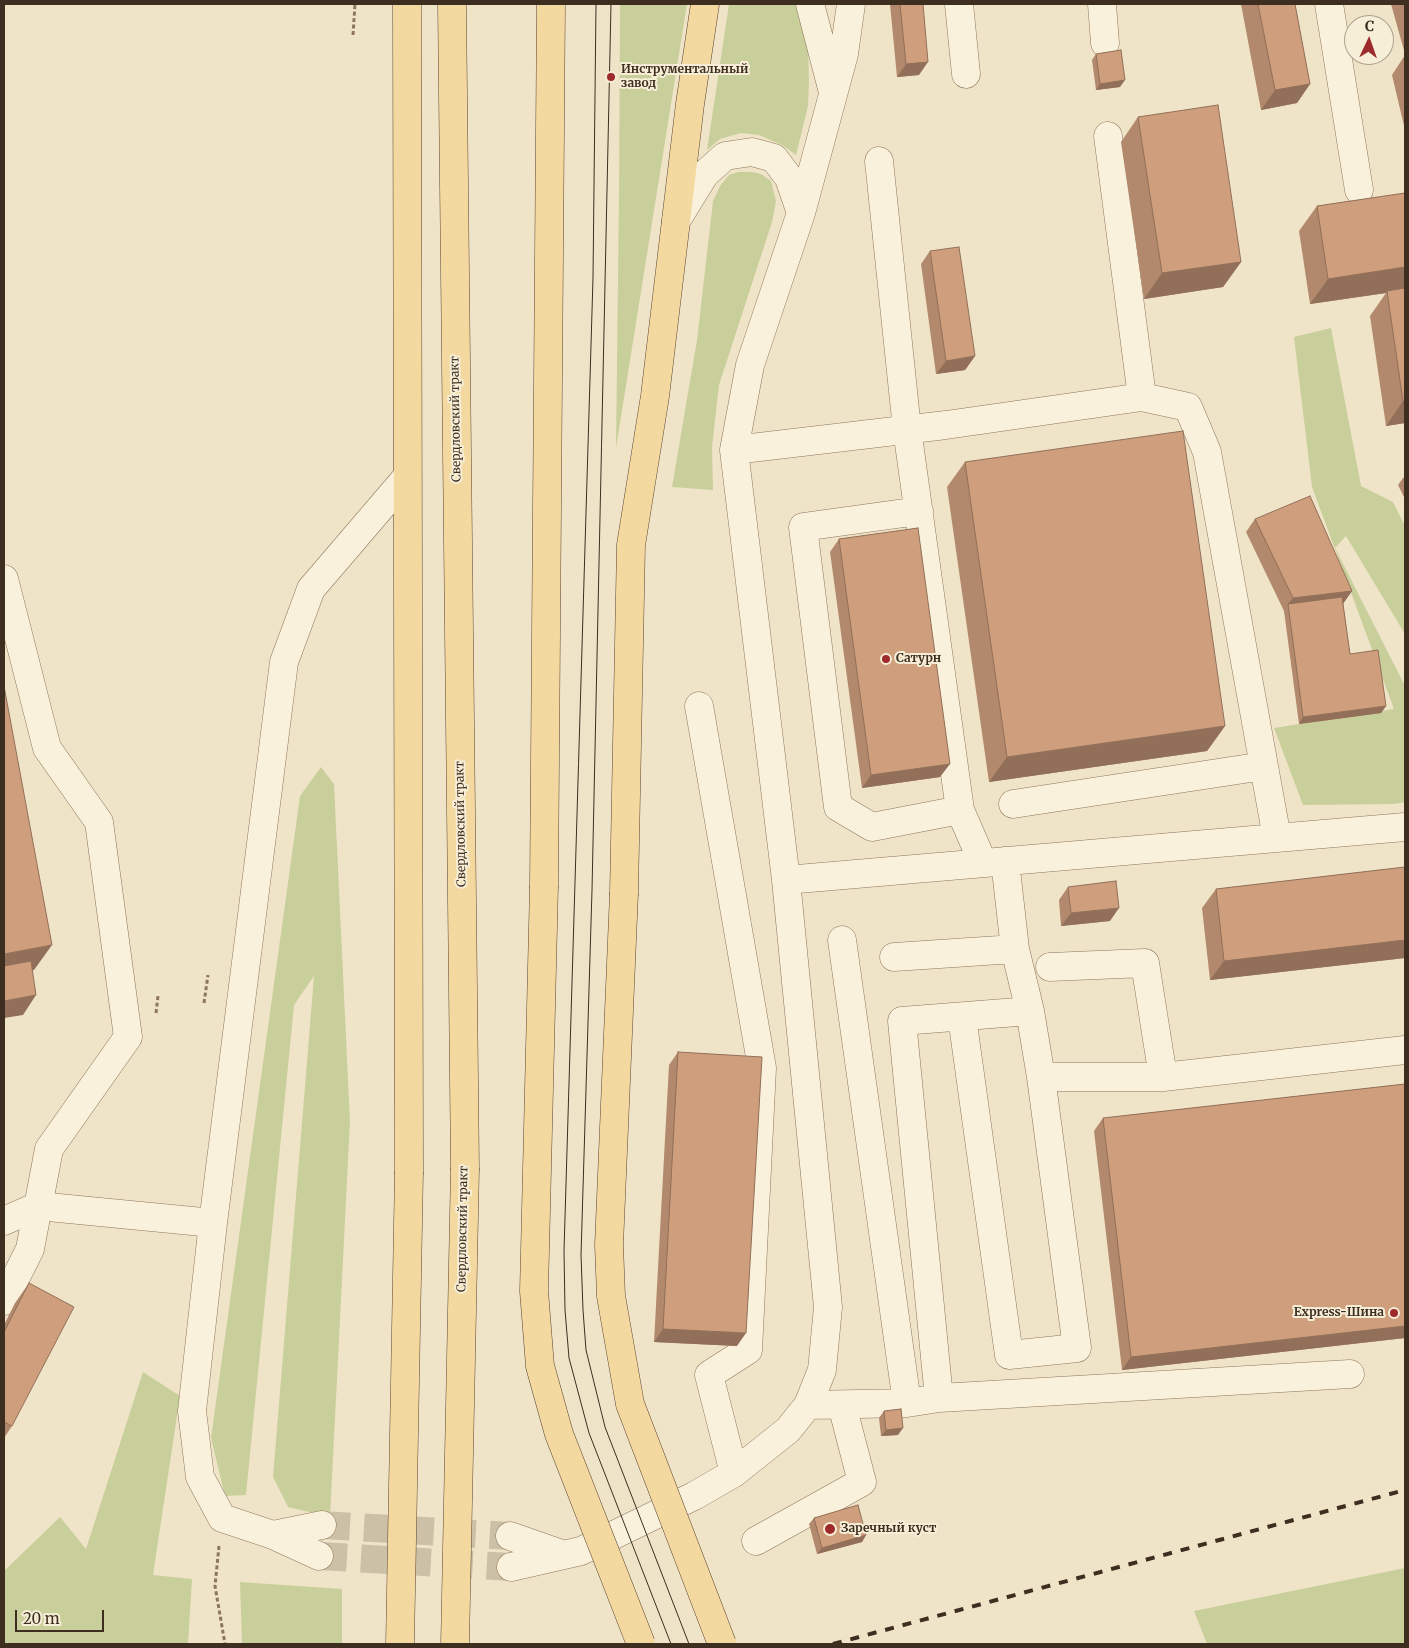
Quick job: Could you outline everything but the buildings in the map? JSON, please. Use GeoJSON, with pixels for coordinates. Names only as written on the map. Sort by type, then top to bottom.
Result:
{"type":"FeatureCollection","features":[{"type":"Feature","properties":{"kind":"main road"},"geometry":{"type":"LineString","coordinates":[[400,1644],[409,1172],[406,478],[407,4]]}},
{"type":"Feature","properties":{"kind":"main road","name":"Свердловский тракт"},"geometry":{"type":"LineString","coordinates":[[452,4],[465,1168],[455,1644]]}},
{"type":"Feature","properties":{"kind":"main road"},"geometry":{"type":"LineString","coordinates":[[551,4],[544,886],[534,1291],[540,1366],[559,1434],[640,1644]]}},
{"type":"Feature","properties":{"kind":"main road"},"geometry":{"type":"LineString","coordinates":[[705,4],[655,396],[632,545],[625,747],[624,893],[609,1244],[612,1304],[630,1404],[722,1644]]}},
{"type":"Feature","properties":{"kind":"street"},"geometry":{"type":"LineString","coordinates":[[810,4],[834,94]]}},
{"type":"Feature","properties":{"kind":"street"},"geometry":{"type":"LineString","coordinates":[[510,1567],[581,1552],[638,1525],[734,1473],[788,1430],[808,1406],[822,1370],[828,1308],[786,880],[734,450],[750,365],[801,213],[834,94],[844,54],[851,4]]}},
{"type":"Feature","properties":{"kind":"street"},"geometry":{"type":"LineString","coordinates":[[959,4],[966,74]]}},
{"type":"Feature","properties":{"kind":"street"},"geometry":{"type":"LineString","coordinates":[[1102,4],[1105,43]]}},
{"type":"Feature","properties":{"kind":"street"},"geometry":{"type":"LineString","coordinates":[[1329,4],[1359,190]]}},
{"type":"Feature","properties":{"kind":"street"},"geometry":{"type":"LineString","coordinates":[[1108,136],[1142,397]]}},
{"type":"Feature","properties":{"kind":"street"},"geometry":{"type":"LineString","coordinates":[[676,221],[705,174],[725,156],[752,152],[774,158],[789,178],[801,213]]}},
{"type":"Feature","properties":{"kind":"street"},"geometry":{"type":"LineString","coordinates":[[879,161],[907,429],[960,810],[994,862],[1030,1011],[1041,1077],[1077,1348],[1009,1355],[962,1017]]}},
{"type":"Feature","properties":{"kind":"street"},"geometry":{"type":"LineString","coordinates":[[734,450],[1142,397],[1188,407],[1207,452],[1277,838]]}},
{"type":"Feature","properties":{"kind":"street"},"geometry":{"type":"LineString","coordinates":[[318,1556],[273,1535],[222,1518],[200,1477],[192,1411],[213,1223],[284,662],[311,589],[406,478]]}},
{"type":"Feature","properties":{"kind":"street"},"geometry":{"type":"LineString","coordinates":[[919,511],[803,527],[838,808],[872,827],[960,810]]}},
{"type":"Feature","properties":{"kind":"street"},"geometry":{"type":"LineString","coordinates":[[4,579],[47,748],[99,822],[128,1037],[49,1149],[30,1249],[4,1301]]}},
{"type":"Feature","properties":{"kind":"street"},"geometry":{"type":"LineString","coordinates":[[699,706],[762,1068],[748,1350],[709,1375],[734,1473]]}},
{"type":"Feature","properties":{"kind":"street"},"geometry":{"type":"LineString","coordinates":[[1013,804],[1264,766]]}},
{"type":"Feature","properties":{"kind":"street"},"geometry":{"type":"LineString","coordinates":[[786,880],[1405,827]]}},
{"type":"Feature","properties":{"kind":"street"},"geometry":{"type":"LineString","coordinates":[[842,940],[907,1403]]}},
{"type":"Feature","properties":{"kind":"street"},"geometry":{"type":"LineString","coordinates":[[894,957],[1015,949]]}},
{"type":"Feature","properties":{"kind":"street"},"geometry":{"type":"LineString","coordinates":[[1050,967],[1145,963],[1164,1076]]}},
{"type":"Feature","properties":{"kind":"street"},"geometry":{"type":"LineString","coordinates":[[939,1398],[911,1134],[902,1021],[1030,1011]]}},
{"type":"Feature","properties":{"kind":"street"},"geometry":{"type":"LineString","coordinates":[[1041,1077],[1164,1076],[1405,1050]]}},
{"type":"Feature","properties":{"kind":"street"},"geometry":{"type":"LineString","coordinates":[[870,1141],[911,1134]]}},
{"type":"Feature","properties":{"kind":"street"},"geometry":{"type":"LineString","coordinates":[[4,1221],[38,1206],[213,1223]]}},
{"type":"Feature","properties":{"kind":"street"},"geometry":{"type":"LineString","coordinates":[[808,1406],[907,1403],[939,1398],[1350,1374]]}},
{"type":"Feature","properties":{"kind":"street"},"geometry":{"type":"LineString","coordinates":[[756,1541],[862,1482],[842,1405]]}},
{"type":"Feature","properties":{"kind":"street"},"geometry":{"type":"LineString","coordinates":[[273,1535],[322,1524]]}},
{"type":"Feature","properties":{"kind":"street"},"geometry":{"type":"LineString","coordinates":[[510,1536],[566,1555]]}},
{"type":"Feature","properties":{"kind":"path"},"geometry":{"type":"LineString","coordinates":[[353,35],[355,4]]}},
{"type":"Feature","properties":{"kind":"path"},"geometry":{"type":"LineString","coordinates":[[204,1004],[208,975]]}},
{"type":"Feature","properties":{"kind":"path"},"geometry":{"type":"LineString","coordinates":[[156,1014],[158,996]]}},
{"type":"Feature","properties":{"kind":"path"},"geometry":{"type":"LineString","coordinates":[[222,1518],[215,1586],[225,1644]]}},
{"type":"Feature","properties":{"kind":"green space"},"geometry":{"type":"Polygon","coordinates":[[[620,4],[687,4],[616,448],[619,194],[620,4]]]}},
{"type":"Feature","properties":{"kind":"green space"},"geometry":{"type":"Polygon","coordinates":[[[729,4],[796,4],[801,14],[808,47],[809,81],[808,106],[796,155],[782,145],[759,135],[741,133],[720,139],[707,150],[729,4]]]}},
{"type":"Feature","properties":{"kind":"green space"},"geometry":{"type":"Polygon","coordinates":[[[738,172],[761,174],[771,181],[776,201],[772,222],[719,385],[712,447],[713,490],[672,487],[697,340],[713,201],[720,186],[729,175],[738,172]]]}},
{"type":"Feature","properties":{"kind":"green space"},"geometry":{"type":"Polygon","coordinates":[[[1331,328],[1361,486],[1393,502],[1405,526],[1405,634],[1346,536],[1335,548],[1405,686],[1405,802],[1394,804],[1303,805],[1274,728],[1394,709],[1312,487],[1294,337],[1331,328]]]}},
{"type":"Feature","properties":{"kind":"green space"},"geometry":{"type":"Polygon","coordinates":[[[321,767],[334,784],[350,1121],[330,1517],[288,1507],[273,1477],[314,976],[294,1005],[246,1495],[225,1496],[211,1438],[300,796],[321,767]]]}},
{"type":"Feature","properties":{"kind":"green space"},"geometry":{"type":"Polygon","coordinates":[[[143,1372],[180,1396],[153,1575],[192,1579],[188,1644],[4,1644],[4,1571],[60,1517],[86,1549],[143,1372]]]}},
{"type":"Feature","properties":{"kind":"green space"},"geometry":{"type":"Polygon","coordinates":[[[1405,1568],[1405,1644],[1207,1644],[1194,1611],[1405,1568]]]}},
{"type":"Feature","properties":{"kind":"green space"},"geometry":{"type":"Polygon","coordinates":[[[240,1582],[342,1589],[342,1644],[242,1644],[240,1582]]]}},
{"type":"Feature","properties":{"kind":"tunnel"},"geometry":{"type":"LineString","coordinates":[[322,1525],[510,1536]]}},
{"type":"Feature","properties":{"kind":"tunnel"},"geometry":{"type":"LineString","coordinates":[[319,1556],[511,1567]]}},
{"type":"Feature","properties":{"kind":"tram line"},"geometry":{"type":"LineString","coordinates":[[596,4],[593,278],[564,1251],[565,1310],[569,1358],[589,1433],[671,1644]]}},
{"type":"Feature","properties":{"kind":"tram line"},"geometry":{"type":"LineString","coordinates":[[611,4],[592,890],[581,1255],[583,1310],[586,1350],[605,1427],[689,1644]]}},
{"type":"Feature","properties":{"kind":"railway"},"geometry":{"type":"LineString","coordinates":[[833,1644],[1405,1490]]}},
{"type":"Feature","properties":{"kind":"place","name":"Инструментальный завод"},"geometry":{"type":"Point","coordinates":[611,77]}},
{"type":"Feature","properties":{"kind":"place","name":"Сатурн"},"geometry":{"type":"Point","coordinates":[886,659]}},
{"type":"Feature","properties":{"kind":"place","name":"Express-Шина"},"geometry":{"type":"Point","coordinates":[1394,1313]}},
{"type":"Feature","properties":{"kind":"place","name":"Заречный куст"},"geometry":{"type":"Point","coordinates":[830,1529]}}]}
